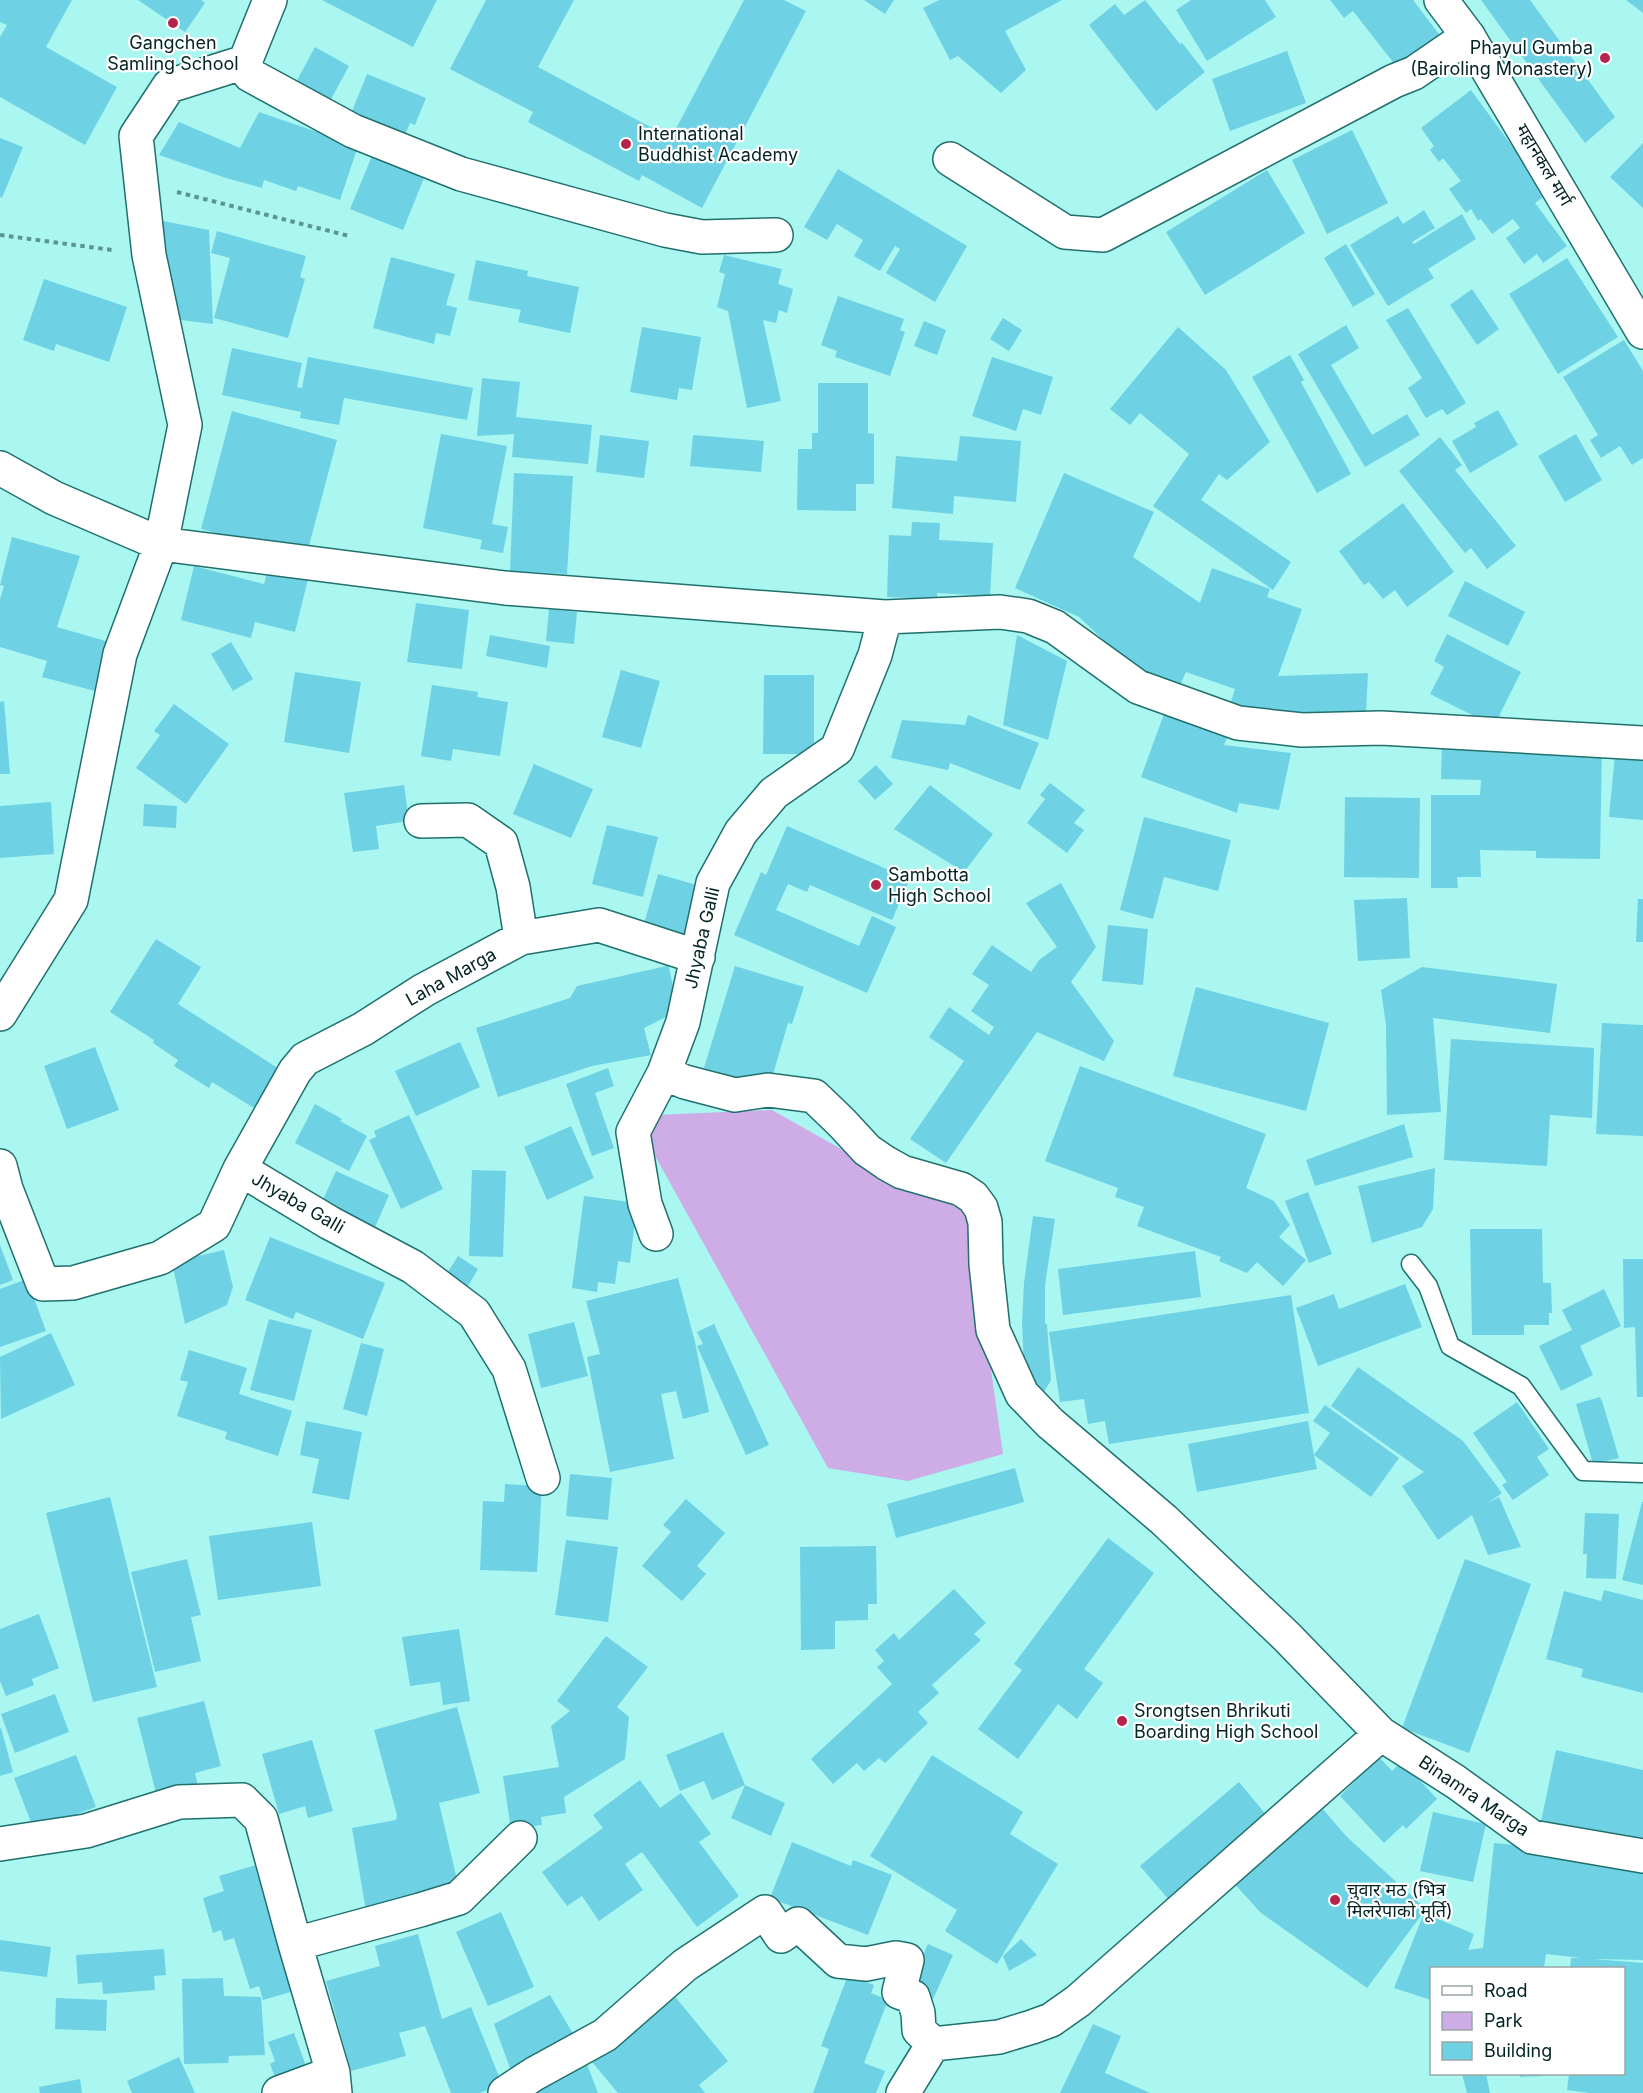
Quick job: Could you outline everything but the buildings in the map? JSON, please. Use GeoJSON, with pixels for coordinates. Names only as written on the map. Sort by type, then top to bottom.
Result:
{"type":"FeatureCollection","features":[{"type":"Feature","properties":{"kind":"street"},"geometry":{"type":"LineString","coordinates":[[270,0],[245,62],[249,75],[354,131],[461,174],[665,230],[702,237],[776,235]]}},
{"type":"Feature","properties":{"kind":"street","name":"महानकल मार्ग"},"geometry":{"type":"LineString","coordinates":[[1441,0],[1468,36],[1643,332]]}},
{"type":"Feature","properties":{"kind":"street"},"geometry":{"type":"LineString","coordinates":[[950,159],[1065,232],[1103,235],[1394,81],[1414,73],[1468,36]]}},
{"type":"Feature","properties":{"kind":"street"},"geometry":{"type":"LineString","coordinates":[[0,1014],[71,900],[120,654],[161,544],[185,425],[149,255],[136,136],[169,86],[245,62]]}},
{"type":"Feature","properties":{"kind":"street"},"geometry":{"type":"LineString","coordinates":[[0,468],[54,498],[161,544],[505,588],[885,617],[1000,612],[1028,616],[1055,627],[1138,687],[1238,723],[1302,730],[1381,728],[1643,743]]}},
{"type":"Feature","properties":{"kind":"street","name":"Jhyaba Galli"},"geometry":{"type":"LineString","coordinates":[[656,1234],[645,1204],[633,1132],[664,1073],[683,1022],[712,883],[741,832],[774,793],[837,749],[875,655],[885,617]]}},
{"type":"Feature","properties":{"kind":"street"},"geometry":{"type":"LineString","coordinates":[[421,821],[468,820],[501,843],[513,887],[521,938]]}},
{"type":"Feature","properties":{"kind":"street","name":"Laha Marga"},"geometry":{"type":"LineString","coordinates":[[255,1141],[295,1071],[305,1059],[363,1029],[424,990],[521,938],[599,926],[698,957]]}},
{"type":"Feature","properties":{"kind":"street","name":"Binamra Marga"},"geometry":{"type":"LineString","coordinates":[[664,1073],[686,1082],[735,1095],[768,1090],[813,1096],[867,1150],[886,1163],[902,1172],[961,1189],[973,1197],[981,1208],[985,1222],[986,1264],[993,1330],[1023,1394],[1050,1422],[1164,1520],[1287,1637],[1381,1734],[1456,1782],[1532,1837],[1643,1856]]}},
{"type":"Feature","properties":{"kind":"street","name":"Jhyaba Galli"},"geometry":{"type":"LineString","coordinates":[[255,1141],[240,1169],[330,1223],[413,1268],[474,1313],[509,1369],[543,1478]]}},
{"type":"Feature","properties":{"kind":"street"},"geometry":{"type":"LineString","coordinates":[[0,1166],[6,1189],[43,1284],[73,1283],[160,1258],[214,1225],[240,1169]]}},
{"type":"Feature","properties":{"kind":"street"},"geometry":{"type":"LineString","coordinates":[[933,2044],[999,2037],[1051,2020],[1078,2001],[1381,1734]]}},
{"type":"Feature","properties":{"kind":"street"},"geometry":{"type":"LineString","coordinates":[[0,1844],[86,1831],[179,1802],[242,1800],[261,1819],[334,2083],[279,2093]]}},
{"type":"Feature","properties":{"kind":"street"},"geometry":{"type":"LineString","coordinates":[[295,1944],[459,1898],[520,1838]]}},
{"type":"Feature","properties":{"kind":"street"},"geometry":{"type":"LineString","coordinates":[[505,2093],[534,2074],[605,2035],[685,1965],[765,1912],[782,1935],[798,1924],[838,1961],[866,1964],[896,1958],[908,1960],[899,1992],[913,1997],[918,2013],[919,2030],[933,2044]]}},
{"type":"Feature","properties":{"kind":"street"},"geometry":{"type":"LineString","coordinates":[[903,2093],[933,2044]]}},
{"type":"Feature","properties":{"kind":"lane"},"geometry":{"type":"LineString","coordinates":[[1412,1264],[1428,1286],[1450,1346],[1521,1386],[1583,1471],[1643,1473]]}},
{"type":"Feature","properties":{"kind":"path"},"geometry":{"type":"LineString","coordinates":[[141,183],[349,236]]}},
{"type":"Feature","properties":{"kind":"path"},"geometry":{"type":"LineString","coordinates":[[0,235],[149,255]]}},
{"type":"Feature","properties":{"kind":"green space"},"geometry":{"type":"Polygon","coordinates":[[[772,1110],[850,1154],[968,1209],[1003,1454],[908,1481],[828,1468],[633,1116],[772,1110]]]}},
{"type":"Feature","properties":{"kind":"place","name":"Gangchen Samling School"},"geometry":{"type":"Point","coordinates":[173,23]}},
{"type":"Feature","properties":{"kind":"place","name":"Phayul Gumba (Bairoling Monastery)"},"geometry":{"type":"Point","coordinates":[1605,58]}},
{"type":"Feature","properties":{"kind":"place","name":"International Buddhist Academy"},"geometry":{"type":"Point","coordinates":[626,144]}},
{"type":"Feature","properties":{"kind":"place","name":"Sambotta High School"},"geometry":{"type":"Point","coordinates":[876,885]}},
{"type":"Feature","properties":{"kind":"place","name":"Srongtsen Bhrikuti Boarding High School"},"geometry":{"type":"Point","coordinates":[1122,1721]}},
{"type":"Feature","properties":{"kind":"place","name":"चुवार मठ (भित्र मिलरेपाको मूर्ति)"},"geometry":{"type":"Point","coordinates":[1335,1900]}}]}
